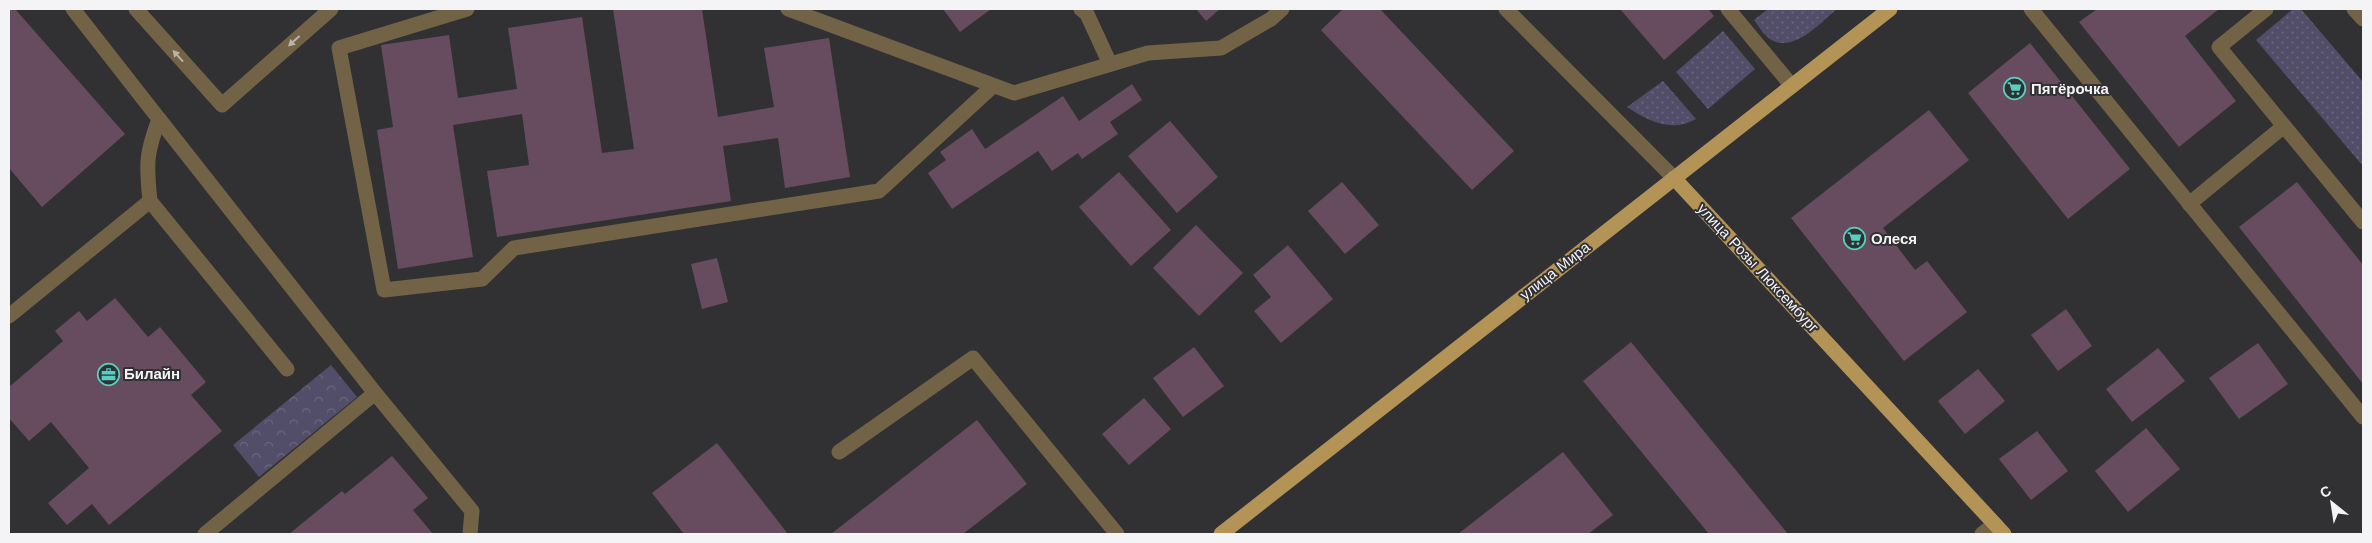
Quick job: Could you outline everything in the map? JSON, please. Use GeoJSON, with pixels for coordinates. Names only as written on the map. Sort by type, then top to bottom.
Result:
{"type":"FeatureCollection","features":[{"type":"Feature","properties":{"kind":"main road","name":"улица Мира"},"geometry":{"type":"LineString","coordinates":[[1221,534],[1890,9]]}},
{"type":"Feature","properties":{"kind":"main road","name":"улица Розы Люксембург"},"geometry":{"type":"LineString","coordinates":[[1674,178],[1999,529]]}},
{"type":"Feature","properties":{"kind":"street"},"geometry":{"type":"LineString","coordinates":[[73,9],[374,393],[472,511],[470,534]]}},
{"type":"Feature","properties":{"kind":"street"},"geometry":{"type":"LineString","coordinates":[[142,11],[222,105],[331,9]]}},
{"type":"Feature","properties":{"kind":"street"},"geometry":{"type":"LineString","coordinates":[[467,9],[339,48],[384,290],[482,279],[514,248],[879,191],[993,86]]}},
{"type":"Feature","properties":{"kind":"street"},"geometry":{"type":"LineString","coordinates":[[788,9],[1014,93],[1148,53],[1221,48],[1271,19],[1282,9]]}},
{"type":"Feature","properties":{"kind":"street"},"geometry":{"type":"LineString","coordinates":[[1081,9],[1086,14],[1110,64]]}},
{"type":"Feature","properties":{"kind":"street","name":"улица Розы Люксембург"},"geometry":{"type":"LineString","coordinates":[[1506,9],[1674,178]]}},
{"type":"Feature","properties":{"kind":"street"},"geometry":{"type":"LineString","coordinates":[[1728,9],[1792,86]]}},
{"type":"Feature","properties":{"kind":"street"},"geometry":{"type":"LineString","coordinates":[[2031,9],[2363,417]]}},
{"type":"Feature","properties":{"kind":"street"},"geometry":{"type":"LineString","coordinates":[[2266,9],[2219,47],[2363,222]]}},
{"type":"Feature","properties":{"kind":"street"},"geometry":{"type":"LineString","coordinates":[[2354,9],[2363,20]]}},
{"type":"Feature","properties":{"kind":"street"},"geometry":{"type":"LineString","coordinates":[[159,118],[148,147],[146,167],[150,200],[288,368]]}},
{"type":"Feature","properties":{"kind":"street"},"geometry":{"type":"LineString","coordinates":[[2189,204],[2284,126]]}},
{"type":"Feature","properties":{"kind":"street"},"geometry":{"type":"LineString","coordinates":[[9,316],[150,200]]}},
{"type":"Feature","properties":{"kind":"street"},"geometry":{"type":"LineString","coordinates":[[839,452],[973,358],[1117,534]]}},
{"type":"Feature","properties":{"kind":"street"},"geometry":{"type":"LineString","coordinates":[[205,534],[374,393]]}},
{"type":"Feature","properties":{"kind":"street"},"geometry":{"type":"LineString","coordinates":[[1982,534],[1999,529]]}},
{"type":"Feature","properties":{"kind":"green space"},"geometry":{"type":"Polygon","coordinates":[[[1768,9],[1837,9],[1809,33],[1801,38],[1784,43],[1776,42],[1769,38],[1754,20],[1768,9]]]}},
{"type":"Feature","properties":{"kind":"green space"},"geometry":{"type":"Polygon","coordinates":[[[2293,9],[2301,9],[2363,82],[2363,166],[2256,40],[2293,9]]]}},
{"type":"Feature","properties":{"kind":"green space"},"geometry":{"type":"Polygon","coordinates":[[[1723,31],[1755,69],[1708,109],[1676,72],[1723,31]]]}},
{"type":"Feature","properties":{"kind":"green space"},"geometry":{"type":"Polygon","coordinates":[[[1663,81],[1696,119],[1678,125],[1660,124],[1643,117],[1627,107],[1663,81]]]}},
{"type":"Feature","properties":{"kind":"green space"},"geometry":{"type":"Polygon","coordinates":[[[331,365],[357,397],[259,477],[233,445],[331,365]]]}},
{"type":"Feature","properties":{"kind":"building"},"geometry":{"type":"Polygon","coordinates":[[[9,9],[15,9],[125,134],[42,207],[9,168],[9,9]]]}},
{"type":"Feature","properties":{"kind":"building"},"geometry":{"type":"Polygon","coordinates":[[[613,9],[702,9],[718,117],[774,107],[764,48],[829,38],[850,177],[785,188],[778,138],[723,146],[731,201],[497,237],[487,171],[529,165],[522,114],[453,125],[473,257],[398,269],[377,130],[393,127],[381,45],[449,35],[458,98],[517,89],[508,28],[582,17],[602,153],[634,149],[613,9]]]}},
{"type":"Feature","properties":{"kind":"building"},"geometry":{"type":"Polygon","coordinates":[[[943,9],[991,9],[960,32],[943,9]]]}},
{"type":"Feature","properties":{"kind":"building"},"geometry":{"type":"Polygon","coordinates":[[[1196,9],[1220,9],[1206,21],[1196,9]]]}},
{"type":"Feature","properties":{"kind":"building"},"geometry":{"type":"Polygon","coordinates":[[[1343,9],[1380,9],[1514,151],[1472,190],[1321,30],[1343,9]]]}},
{"type":"Feature","properties":{"kind":"building"},"geometry":{"type":"Polygon","coordinates":[[[1620,9],[1708,9],[1714,16],[1664,60],[1620,9]]]}},
{"type":"Feature","properties":{"kind":"building"},"geometry":{"type":"Polygon","coordinates":[[[2097,9],[2219,9],[2185,36],[2236,101],[2179,147],[2079,22],[2097,9]]]}},
{"type":"Feature","properties":{"kind":"building"},"geometry":{"type":"Polygon","coordinates":[[[2030,43],[2130,169],[2068,219],[1968,93],[2030,43]]]}},
{"type":"Feature","properties":{"kind":"building"},"geometry":{"type":"Polygon","coordinates":[[[1132,84],[1142,100],[1110,122],[1118,134],[1082,159],[1078,153],[1052,171],[1038,151],[952,209],[928,173],[946,160],[940,152],[972,129],[985,149],[1063,96],[1079,121],[1132,84]]]}},
{"type":"Feature","properties":{"kind":"building"},"geometry":{"type":"Polygon","coordinates":[[[1929,110],[1969,160],[1883,228],[1915,270],[1927,261],[1967,312],[1904,361],[1791,218],[1929,110]]]}},
{"type":"Feature","properties":{"kind":"building"},"geometry":{"type":"Polygon","coordinates":[[[1170,121],[1218,177],[1177,213],[1128,156],[1170,121]]]}},
{"type":"Feature","properties":{"kind":"building"},"geometry":{"type":"Polygon","coordinates":[[[1119,172],[1171,230],[1131,266],[1079,207],[1119,172]]]}},
{"type":"Feature","properties":{"kind":"building"},"geometry":{"type":"Polygon","coordinates":[[[1342,182],[1379,225],[1345,254],[1308,211],[1342,182]]]}},
{"type":"Feature","properties":{"kind":"building"},"geometry":{"type":"Polygon","coordinates":[[[2297,182],[2363,265],[2363,384],[2239,227],[2297,182]]]}},
{"type":"Feature","properties":{"kind":"building"},"geometry":{"type":"Polygon","coordinates":[[[1196,225],[1243,273],[1199,316],[1153,268],[1196,225]]]}},
{"type":"Feature","properties":{"kind":"building"},"geometry":{"type":"Polygon","coordinates":[[[1288,245],[1333,299],[1281,343],[1254,311],[1271,297],[1253,275],[1288,245]]]}},
{"type":"Feature","properties":{"kind":"building"},"geometry":{"type":"Polygon","coordinates":[[[717,258],[728,302],[702,309],[691,264],[717,258]]]}},
{"type":"Feature","properties":{"kind":"building"},"geometry":{"type":"Polygon","coordinates":[[[115,298],[148,337],[160,327],[206,382],[191,395],[222,431],[109,525],[92,504],[67,525],[48,503],[89,468],[51,422],[29,441],[9,418],[9,387],[63,341],[55,331],[79,311],[87,321],[115,298]]]}},
{"type":"Feature","properties":{"kind":"building"},"geometry":{"type":"Polygon","coordinates":[[[2066,309],[2092,346],[2058,371],[2031,335],[2066,309]]]}},
{"type":"Feature","properties":{"kind":"building"},"geometry":{"type":"Polygon","coordinates":[[[1631,342],[1788,534],[1709,534],[1583,381],[1631,342]]]}},
{"type":"Feature","properties":{"kind":"building"},"geometry":{"type":"Polygon","coordinates":[[[2258,343],[2288,384],[2239,419],[2209,378],[2258,343]]]}},
{"type":"Feature","properties":{"kind":"building"},"geometry":{"type":"Polygon","coordinates":[[[1194,347],[1224,386],[1183,417],[1153,378],[1194,347]]]}},
{"type":"Feature","properties":{"kind":"building"},"geometry":{"type":"Polygon","coordinates":[[[2158,348],[2185,381],[2132,422],[2106,389],[2158,348]]]}},
{"type":"Feature","properties":{"kind":"building"},"geometry":{"type":"Polygon","coordinates":[[[1978,369],[2005,401],[1965,434],[1938,401],[1978,369]]]}},
{"type":"Feature","properties":{"kind":"building"},"geometry":{"type":"Polygon","coordinates":[[[1144,398],[1171,429],[1129,465],[1102,434],[1144,398]]]}},
{"type":"Feature","properties":{"kind":"building"},"geometry":{"type":"Polygon","coordinates":[[[977,420],[1027,484],[963,534],[831,534],[977,420]]]}},
{"type":"Feature","properties":{"kind":"building"},"geometry":{"type":"Polygon","coordinates":[[[2146,428],[2180,469],[2128,512],[2095,471],[2146,428]]]}},
{"type":"Feature","properties":{"kind":"building"},"geometry":{"type":"Polygon","coordinates":[[[2037,431],[2068,471],[2031,500],[1999,459],[2037,431]]]}},
{"type":"Feature","properties":{"kind":"building"},"geometry":{"type":"Polygon","coordinates":[[[717,443],[788,534],[684,534],[652,493],[717,443]]]}},
{"type":"Feature","properties":{"kind":"building"},"geometry":{"type":"Polygon","coordinates":[[[1563,452],[1613,515],[1588,534],[1458,534],[1563,452]]]}},
{"type":"Feature","properties":{"kind":"building"},"geometry":{"type":"Polygon","coordinates":[[[392,456],[428,498],[413,510],[433,534],[289,534],[342,491],[345,494],[392,456]]]}},
{"type":"Feature","properties":{"kind":"place","name":"Пятёрочка"},"geometry":{"type":"Point","coordinates":[2015,89]}},
{"type":"Feature","properties":{"kind":"place","name":"Олеся"},"geometry":{"type":"Point","coordinates":[1855,239]}},
{"type":"Feature","properties":{"kind":"place","name":"Билайн"},"geometry":{"type":"Point","coordinates":[108,374]}}]}
